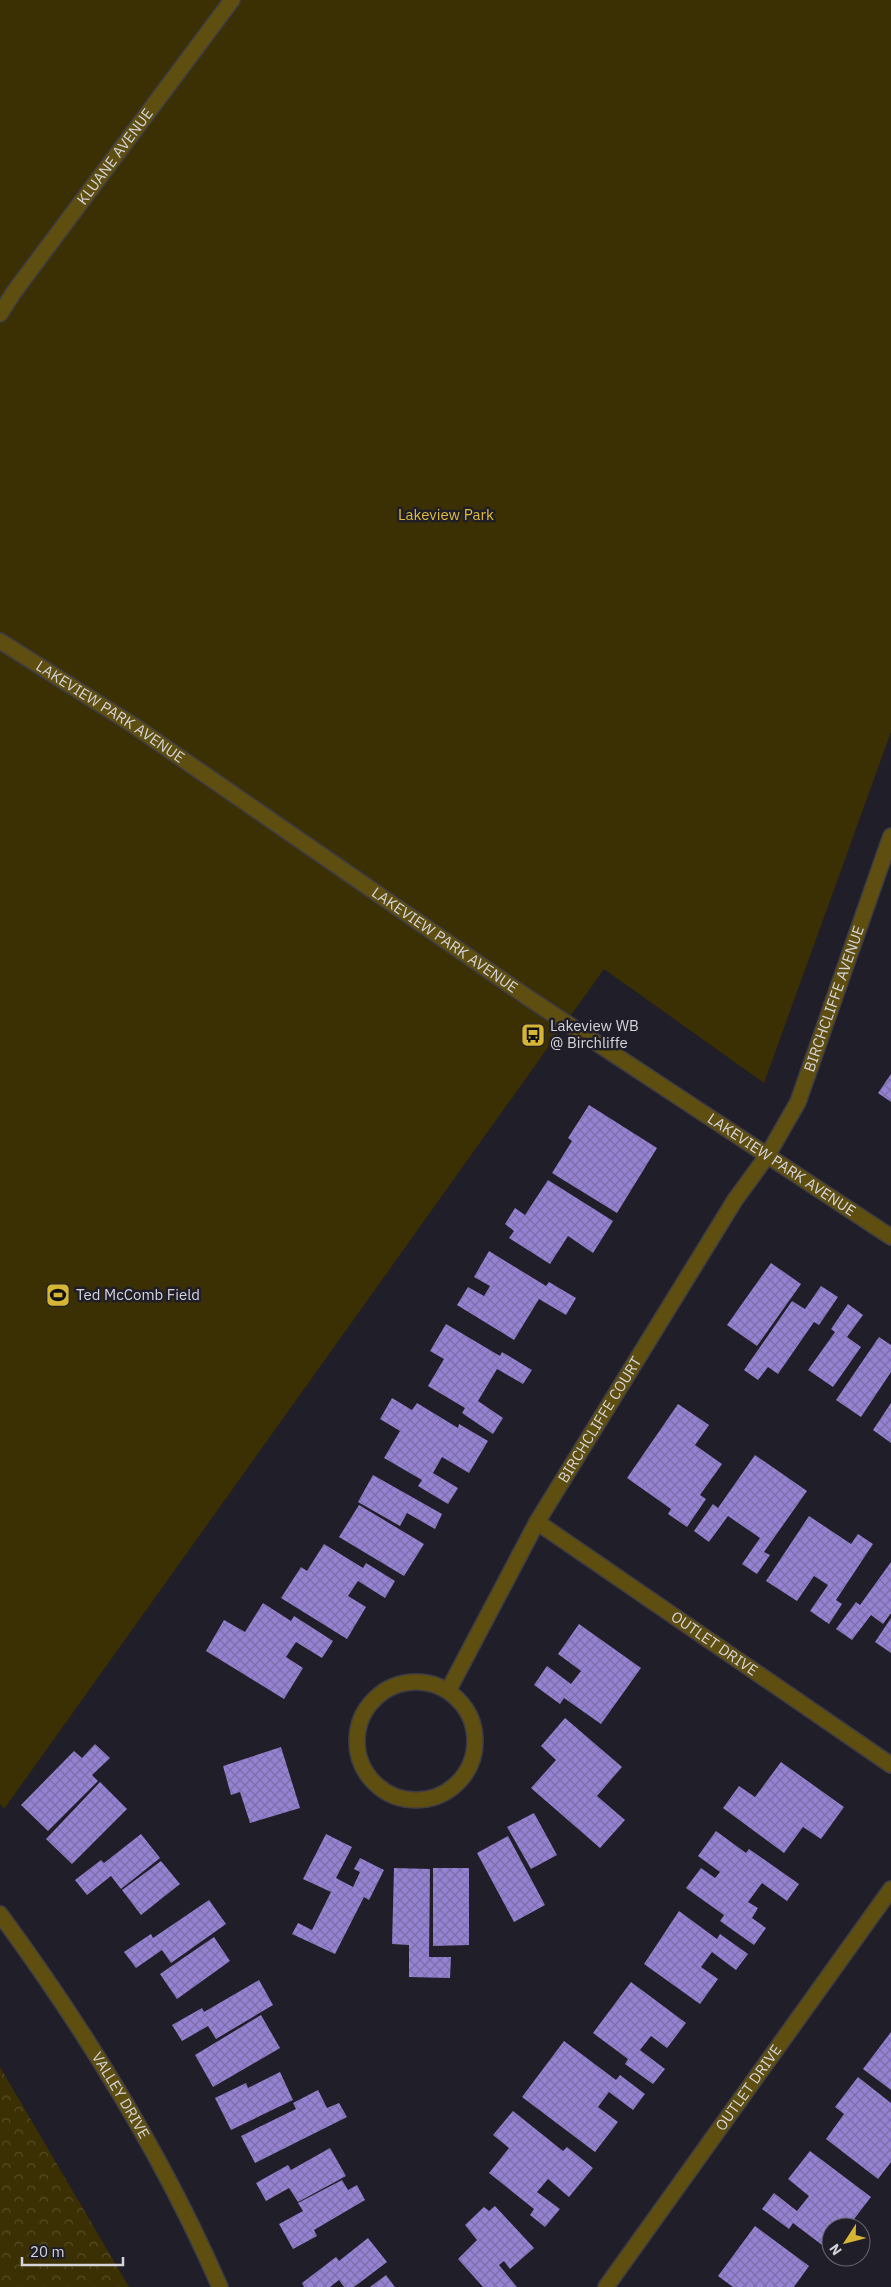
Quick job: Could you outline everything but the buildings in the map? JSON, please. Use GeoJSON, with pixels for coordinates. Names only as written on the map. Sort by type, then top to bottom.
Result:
{"type":"FeatureCollection","features":[{"type":"Feature","properties":{"kind":"street","name":"KLUANE AVENUE"},"geometry":{"type":"LineString","coordinates":[[0,314],[14,292],[232,0]]}},
{"type":"Feature","properties":{"kind":"street","name":"LAKEVIEW PARK AVENUE"},"geometry":{"type":"LineString","coordinates":[[0,641],[133,725],[522,994],[891,1237]]}},
{"type":"Feature","properties":{"kind":"street","name":"BIRCHCLIFFE AVENUE"},"geometry":{"type":"LineString","coordinates":[[766,1156],[798,1102],[891,836]]}},
{"type":"Feature","properties":{"kind":"street","name":"BIRCHCLIFFE COURT"},"geometry":{"type":"LineString","coordinates":[[448,1691],[537,1522],[734,1200],[766,1156]]}},
{"type":"Feature","properties":{"kind":"street","name":"OUTLET DRIVE"},"geometry":{"type":"LineString","coordinates":[[537,1522],[891,1765]]}},
{"type":"Feature","properties":{"kind":"street"},"geometry":{"type":"LineString","coordinates":[[409,1682],[430,1683],[448,1691],[460,1701],[471,1718],[476,1739],[473,1759],[463,1778],[442,1794],[422,1800],[399,1798],[381,1789],[366,1774],[358,1755],[357,1734],[363,1713],[376,1697],[394,1685],[409,1682]]}},
{"type":"Feature","properties":{"kind":"street","name":"OUTLET DRIVE"},"geometry":{"type":"LineString","coordinates":[[606,2287],[891,1890]]}},
{"type":"Feature","properties":{"kind":"street","name":"VALLEY DRIVE"},"geometry":{"type":"LineString","coordinates":[[0,1914],[91,2046],[144,2131],[192,2224],[220,2287]]}},
{"type":"Feature","properties":{"kind":"green space","name":"Lakeview Park"},"geometry":{"type":"Polygon","coordinates":[[[0,0],[891,0],[891,732],[764,1083],[604,969],[4,1809],[0,1804],[0,0]]]}},
{"type":"Feature","properties":{"kind":"green space"},"geometry":{"type":"Polygon","coordinates":[[[0,2067],[129,2287],[0,2287],[0,2067]]]}},
{"type":"Feature","properties":{"kind":"place","name":"Lakeview WB @ Birchliffe"},"geometry":{"type":"Point","coordinates":[533,1035]}},
{"type":"Feature","properties":{"kind":"place","name":"Ted McComb Field"},"geometry":{"type":"Point","coordinates":[58,1295]}}]}
